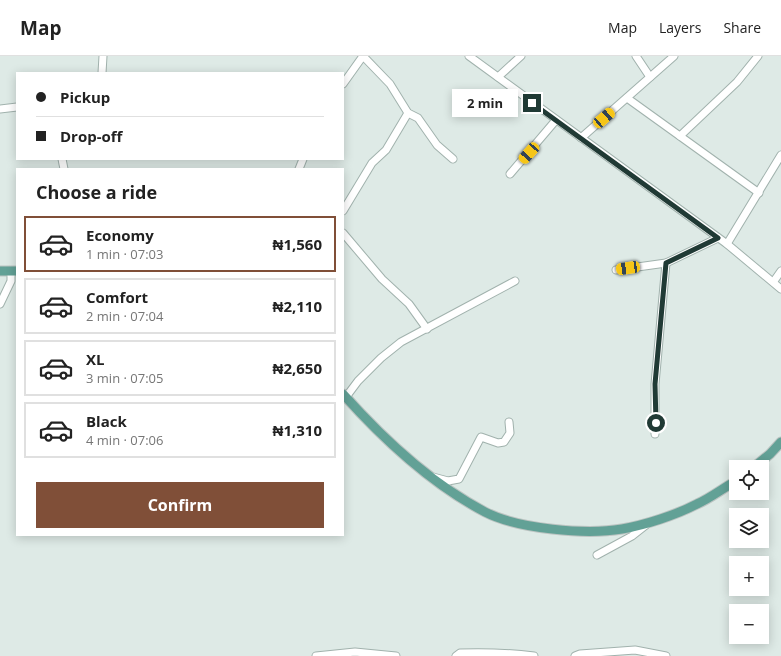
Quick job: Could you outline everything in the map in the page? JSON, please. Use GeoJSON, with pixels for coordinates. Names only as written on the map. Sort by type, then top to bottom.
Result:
{"type":"FeatureCollection","features":[{"type":"Feature","properties":{"kind":"main road"},"geometry":{"type":"LineString","coordinates":[[0,271],[14,271]]}},
{"type":"Feature","properties":{"kind":"main road"},"geometry":{"type":"LineString","coordinates":[[344,396],[427,476],[486,512],[533,526],[577,531],[622,529],[649,522],[697,504],[729,485]]}},
{"type":"Feature","properties":{"kind":"main road"},"geometry":{"type":"LineString","coordinates":[[763,460],[781,442]]}},
{"type":"Feature","properties":{"kind":"street"},"geometry":{"type":"LineString","coordinates":[[102,72],[103,56]]}},
{"type":"Feature","properties":{"kind":"street"},"geometry":{"type":"LineString","coordinates":[[344,83],[363,56],[390,84],[408,113],[418,118],[437,145],[453,159]]}},
{"type":"Feature","properties":{"kind":"street"},"geometry":{"type":"LineString","coordinates":[[469,56],[727,244],[774,281],[781,289]]}},
{"type":"Feature","properties":{"kind":"street"},"geometry":{"type":"LineString","coordinates":[[498,77],[521,56]]}},
{"type":"Feature","properties":{"kind":"street"},"geometry":{"type":"LineString","coordinates":[[636,56],[650,77]]}},
{"type":"Feature","properties":{"kind":"street"},"geometry":{"type":"LineString","coordinates":[[581,138],[674,56]]}},
{"type":"Feature","properties":{"kind":"street"},"geometry":{"type":"LineString","coordinates":[[680,136],[737,82],[758,56]]}},
{"type":"Feature","properties":{"kind":"street"},"geometry":{"type":"LineString","coordinates":[[626,98],[758,193]]}},
{"type":"Feature","properties":{"kind":"street"},"geometry":{"type":"LineString","coordinates":[[0,109],[16,107]]}},
{"type":"Feature","properties":{"kind":"street"},"geometry":{"type":"LineString","coordinates":[[344,209],[372,163],[386,150],[408,113]]}},
{"type":"Feature","properties":{"kind":"street"},"geometry":{"type":"LineString","coordinates":[[510,174],[556,120]]}},
{"type":"Feature","properties":{"kind":"street"},"geometry":{"type":"LineString","coordinates":[[727,244],[781,155]]}},
{"type":"Feature","properties":{"kind":"street"},"geometry":{"type":"LineString","coordinates":[[344,234],[382,279],[408,304],[427,329]]}},
{"type":"Feature","properties":{"kind":"street"},"geometry":{"type":"LineString","coordinates":[[616,270],[666,263],[718,238]]}},
{"type":"Feature","properties":{"kind":"street"},"geometry":{"type":"LineString","coordinates":[[655,434],[655,384],[666,263]]}},
{"type":"Feature","properties":{"kind":"street"},"geometry":{"type":"LineString","coordinates":[[0,304],[14,271]]}},
{"type":"Feature","properties":{"kind":"street"},"geometry":{"type":"LineString","coordinates":[[774,281],[781,271]]}},
{"type":"Feature","properties":{"kind":"street"},"geometry":{"type":"LineString","coordinates":[[344,396],[381,358],[402,342],[515,281]]}},
{"type":"Feature","properties":{"kind":"street"},"geometry":{"type":"LineString","coordinates":[[427,476],[448,481],[459,479],[480,437],[498,443],[504,442],[510,433],[509,422]]}},
{"type":"Feature","properties":{"kind":"street"},"geometry":{"type":"LineString","coordinates":[[597,555],[632,536],[649,522]]}},
{"type":"Feature","properties":{"kind":"street"},"geometry":{"type":"LineString","coordinates":[[575,656],[580,654],[636,650],[666,656]]}},
{"type":"Feature","properties":{"kind":"street"},"geometry":{"type":"LineString","coordinates":[[316,656],[355,652],[396,656]]}},
{"type":"Feature","properties":{"kind":"street"},"geometry":{"type":"LineString","coordinates":[[456,656],[460,653],[534,656]]}},
{"type":"Feature","properties":{"kind":"route"},"geometry":{"type":"LineString","coordinates":[[532,103],[718,238],[666,263],[661,304],[655,384],[656,423]]}}]}
